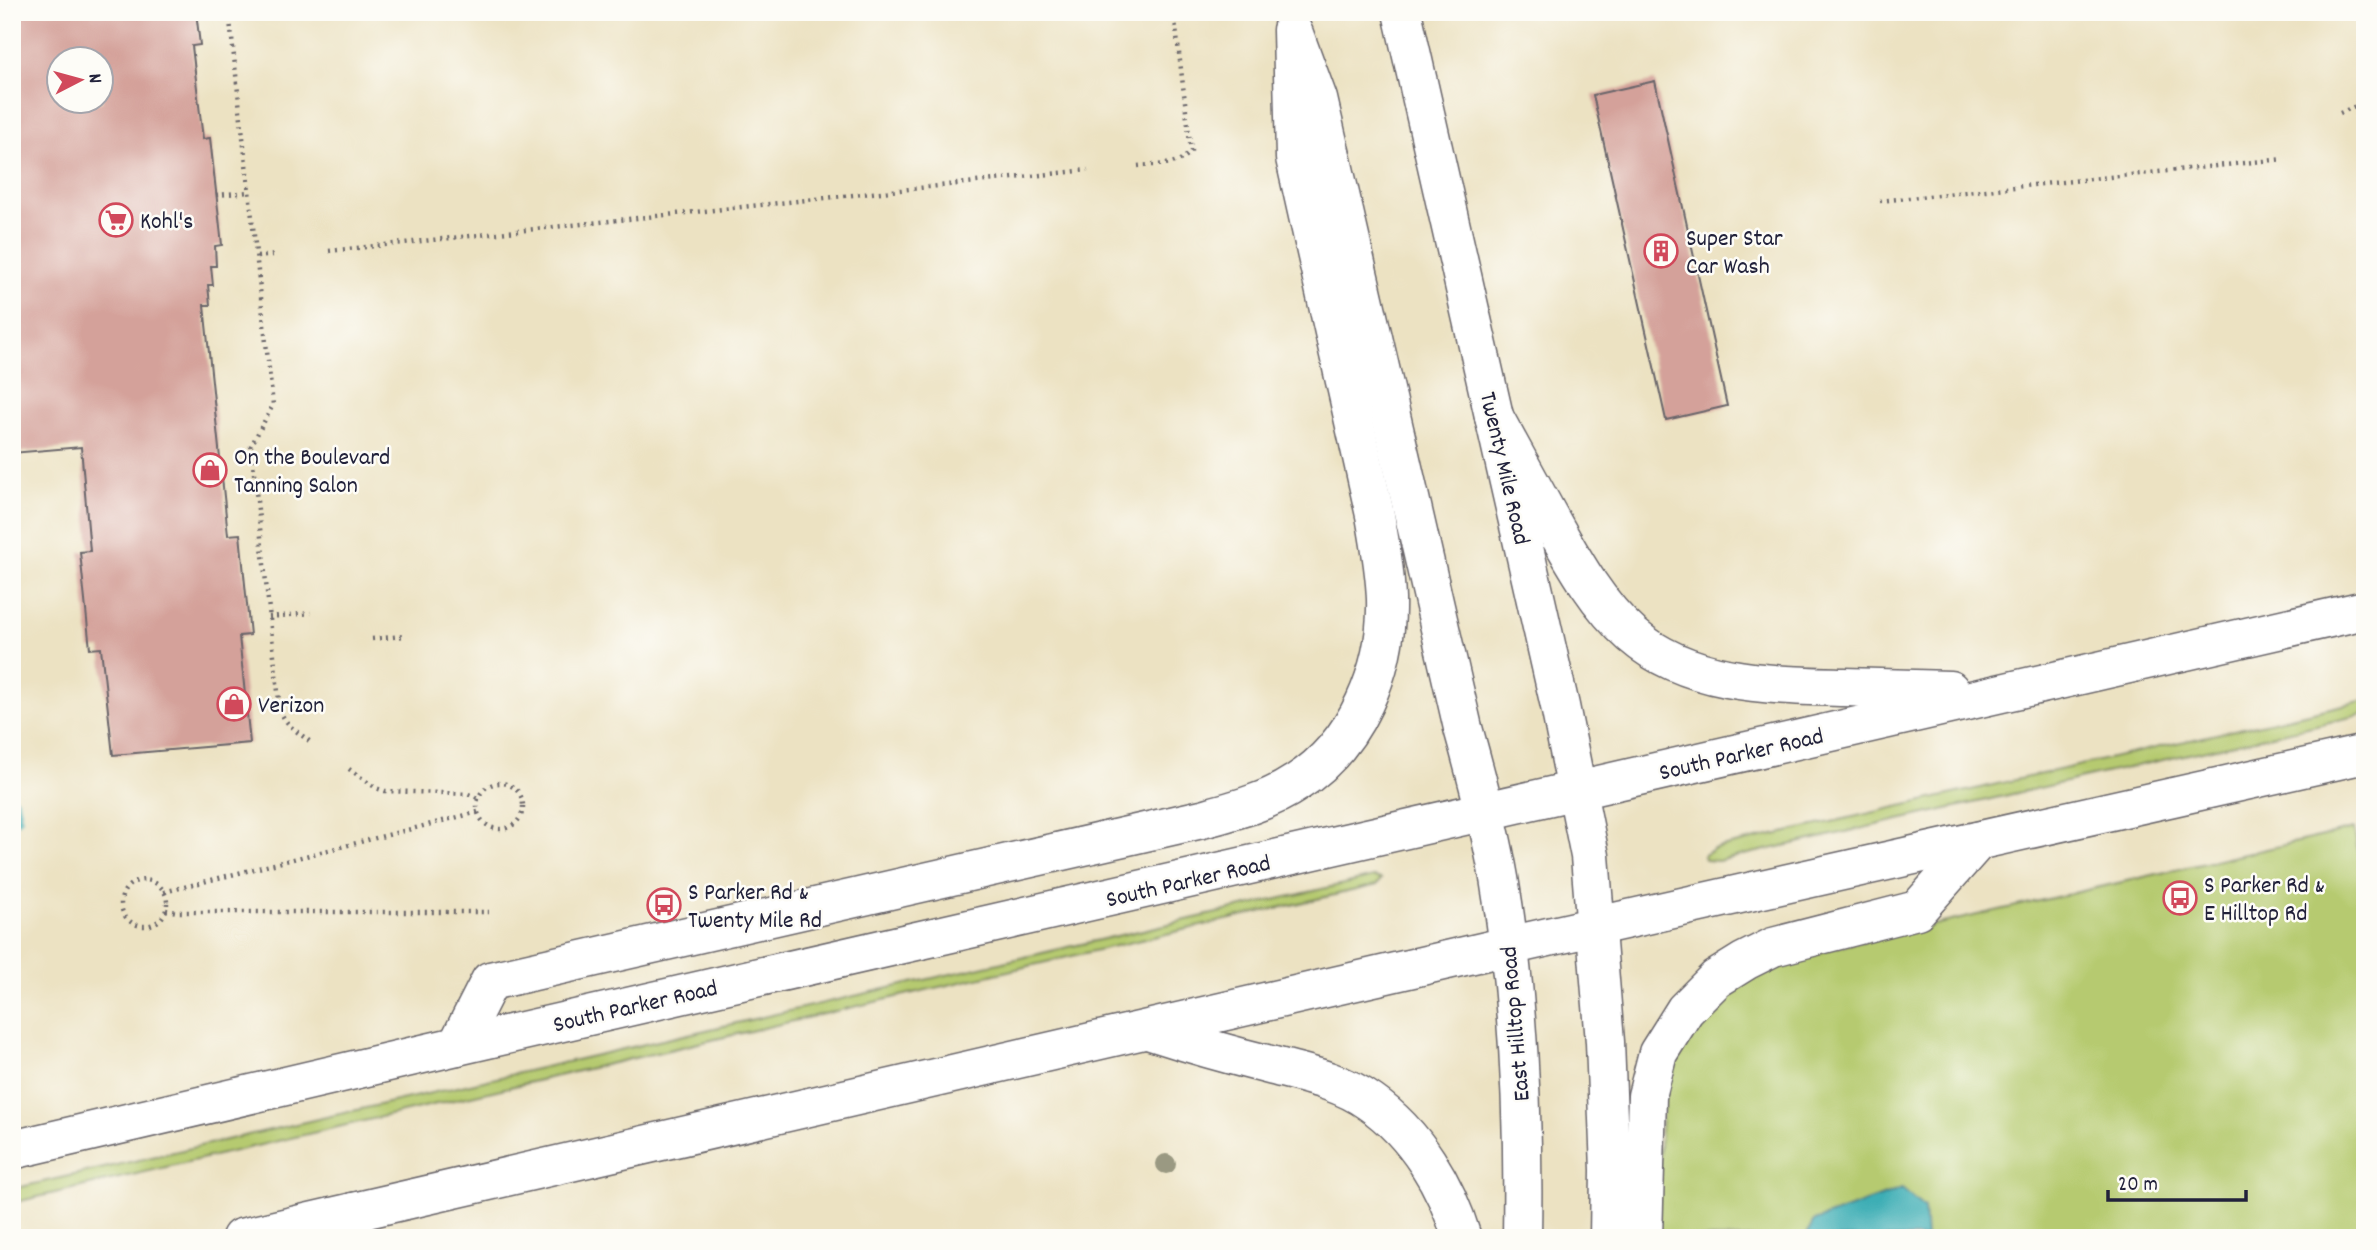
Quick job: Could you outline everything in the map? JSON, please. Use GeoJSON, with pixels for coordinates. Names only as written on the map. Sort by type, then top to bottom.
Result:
{"type":"FeatureCollection","features":[{"type":"Feature","properties":{"kind":"main road","name":"Twenty Mile Road"},"geometry":{"type":"LineString","coordinates":[[1402,12],[1577,790],[1590,856],[1597,926]]}},
{"type":"Feature","properties":{"kind":"main road"},"geometry":{"type":"LineString","coordinates":[[1290,21],[1318,99],[1463,728],[1486,812]]}},
{"type":"Feature","properties":{"kind":"main road"},"geometry":{"type":"LineString","coordinates":[[457,1046],[490,981],[1214,816],[1265,800],[1296,783],[1330,755],[1354,723],[1372,683],[1384,636],[1386,601],[1383,560],[1375,515],[1296,158],[1290,21]]}},
{"type":"Feature","properties":{"kind":"main road"},"geometry":{"type":"LineString","coordinates":[[1494,417],[1578,569],[1595,594],[1632,635],[1675,661],[1700,672],[1726,678],[1793,686],[2005,692]]}},
{"type":"Feature","properties":{"kind":"main road","name":"South Parker Road"},"geometry":{"type":"LineString","coordinates":[[12,1150],[2365,610]]}},
{"type":"Feature","properties":{"kind":"main road"},"geometry":{"type":"LineString","coordinates":[[241,1238],[353,1225],[1149,1030],[1508,946],[2365,754]]}},
{"type":"Feature","properties":{"kind":"main road","name":"East Hilltop Road"},"geometry":{"type":"LineString","coordinates":[[1486,812],[1499,878],[1508,946],[1520,1097],[1522,1238]]}},
{"type":"Feature","properties":{"kind":"main road"},"geometry":{"type":"LineString","coordinates":[[1643,1238],[1647,1096],[1658,1053],[1685,1010],[1716,979],[1773,947],[1917,910],[1978,841]]}},
{"type":"Feature","properties":{"kind":"main road"},"geometry":{"type":"LineString","coordinates":[[1597,926],[1609,1117],[1609,1238]]}},
{"type":"Feature","properties":{"kind":"main road"},"geometry":{"type":"LineString","coordinates":[[1149,1030],[1312,1076],[1343,1087],[1369,1101],[1401,1128],[1431,1168],[1446,1195],[1462,1238]]}},
{"type":"Feature","properties":{"kind":"path"},"geometry":{"type":"LineString","coordinates":[[229,12],[272,405],[251,446],[269,617],[283,719],[312,743]]}},
{"type":"Feature","properties":{"kind":"path"},"geometry":{"type":"LineString","coordinates":[[1138,166],[1177,162],[1185,158],[1191,150],[1174,12]]}},
{"type":"Feature","properties":{"kind":"path"},"geometry":{"type":"LineString","coordinates":[[2340,113],[2365,102]]}},
{"type":"Feature","properties":{"kind":"path"},"geometry":{"type":"LineString","coordinates":[[1880,201],[2283,159]]}},
{"type":"Feature","properties":{"kind":"path"},"geometry":{"type":"LineString","coordinates":[[329,251],[1088,170]]}},
{"type":"Feature","properties":{"kind":"path"},"geometry":{"type":"LineString","coordinates":[[216,195],[250,192]]}},
{"type":"Feature","properties":{"kind":"path"},"geometry":{"type":"LineString","coordinates":[[257,257],[274,255]]}},
{"type":"Feature","properties":{"kind":"path"},"geometry":{"type":"LineString","coordinates":[[269,617],[311,613]]}},
{"type":"Feature","properties":{"kind":"path"},"geometry":{"type":"LineString","coordinates":[[372,639],[404,636]]}},
{"type":"Feature","properties":{"kind":"path"},"geometry":{"type":"LineString","coordinates":[[349,769],[376,788],[385,791],[468,794],[478,798]]}},
{"type":"Feature","properties":{"kind":"path"},"geometry":{"type":"LineString","coordinates":[[509,785],[520,796],[522,811],[514,824],[501,829],[486,824],[478,812],[478,798],[488,786],[509,785]]}},
{"type":"Feature","properties":{"kind":"path"},"geometry":{"type":"LineString","coordinates":[[164,892],[478,812]]}},
{"type":"Feature","properties":{"kind":"path"},"geometry":{"type":"LineString","coordinates":[[137,881],[152,881],[164,892],[166,910],[157,923],[141,927],[122,913],[121,898],[124,890],[137,881]]}},
{"type":"Feature","properties":{"kind":"path"},"geometry":{"type":"LineString","coordinates":[[166,910],[300,913],[488,912]]}},
{"type":"Feature","properties":{"kind":"green space"},"geometry":{"type":"Polygon","coordinates":[[[2365,700],[2365,714],[1718,861],[1706,860],[1703,856],[1713,849],[2365,700]]]}},
{"type":"Feature","properties":{"kind":"green space"},"geometry":{"type":"Polygon","coordinates":[[[2354,829],[2365,909],[2365,1238],[1658,1238],[1660,1138],[1673,1064],[1682,1042],[1697,1021],[1716,1001],[1739,984],[1833,948],[2354,829]]]}},
{"type":"Feature","properties":{"kind":"green space"},"geometry":{"type":"Polygon","coordinates":[[[1374,877],[1381,879],[1377,885],[12,1203],[12,1189],[1374,877]]]}},
{"type":"Feature","properties":{"kind":"water"},"geometry":{"type":"Polygon","coordinates":[[[1902,1189],[1924,1208],[1926,1238],[1805,1238],[1814,1221],[1902,1189]]]}},
{"type":"Feature","properties":{"kind":"building","name":"Kohl's"},"geometry":{"type":"Polygon","coordinates":[[[12,12],[196,12],[200,45],[192,46],[203,139],[210,138],[222,245],[215,246],[216,266],[211,266],[213,285],[208,285],[210,305],[204,305],[228,535],[240,534],[250,635],[239,636],[250,743],[113,755],[101,648],[90,649],[80,552],[90,551],[81,447],[12,453],[12,12]]]}},
{"type":"Feature","properties":{"kind":"building","name":"Super Star Car Wash"},"geometry":{"type":"Polygon","coordinates":[[[1655,81],[1727,406],[1666,420],[1593,95],[1655,81]]]}},
{"type":"Feature","properties":{"kind":"waterway"},"geometry":{"type":"LineString","coordinates":[[12,803],[15,817]]}},
{"type":"Feature","properties":{"kind":"place","name":"Kohl's"},"geometry":{"type":"Point","coordinates":[116,220]}},
{"type":"Feature","properties":{"kind":"place","name":"Super Star Car Wash"},"geometry":{"type":"Point","coordinates":[1661,251]}},
{"type":"Feature","properties":{"kind":"place","name":"On the Boulevard Tanning Salon"},"geometry":{"type":"Point","coordinates":[210,470]}},
{"type":"Feature","properties":{"kind":"place","name":"Verizon"},"geometry":{"type":"Point","coordinates":[234,704]}},
{"type":"Feature","properties":{"kind":"place","name":"S Parker Rd & E Hilltop Rd"},"geometry":{"type":"Point","coordinates":[2180,898]}},
{"type":"Feature","properties":{"kind":"place","name":"S Parker Rd & Twenty Mile Rd"},"geometry":{"type":"Point","coordinates":[664,905]}}]}
